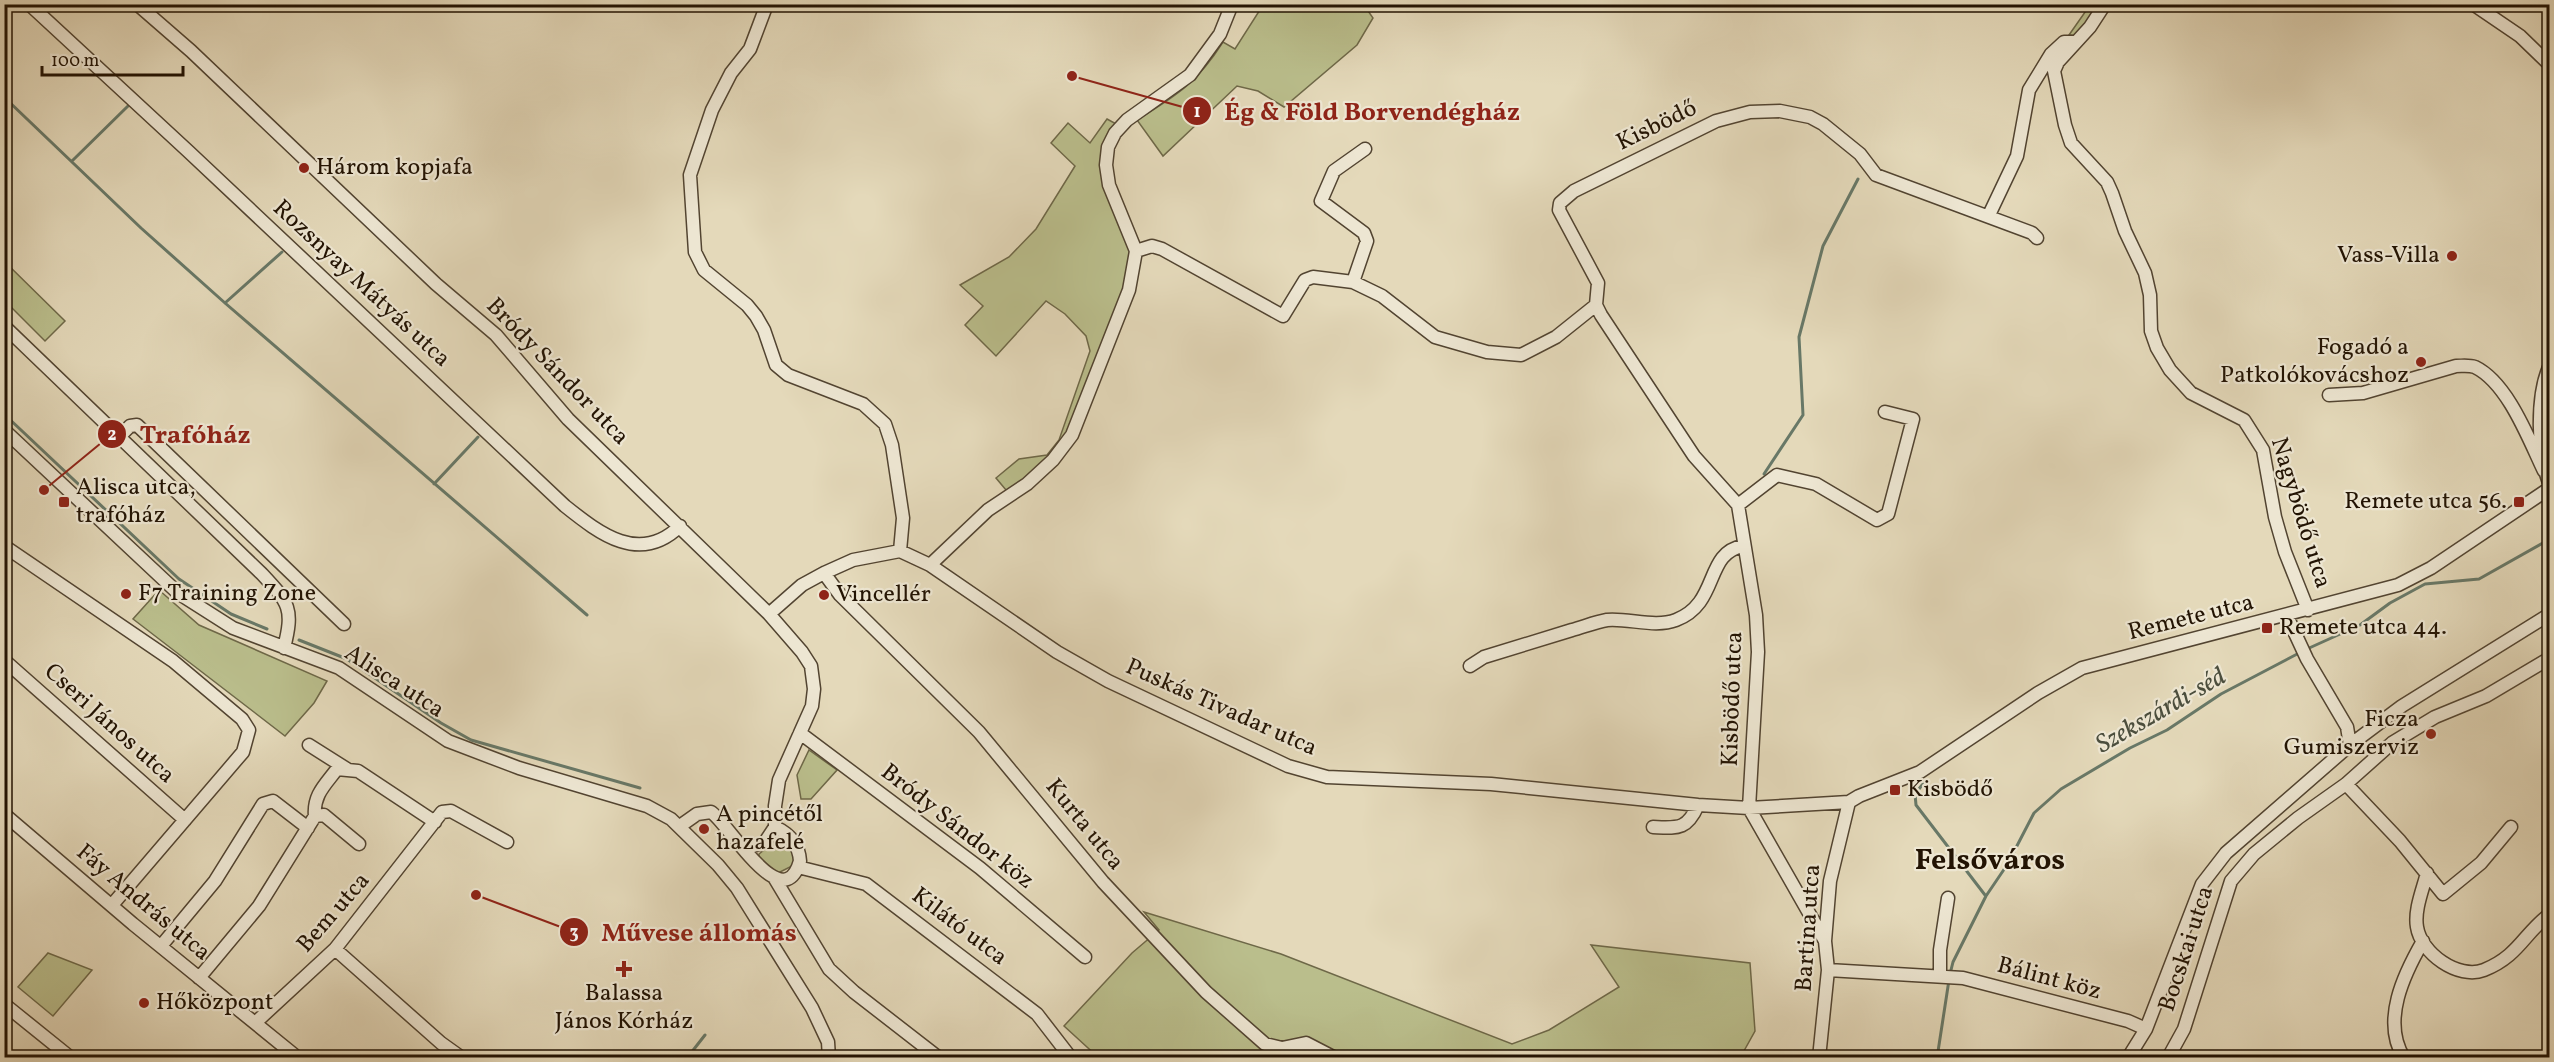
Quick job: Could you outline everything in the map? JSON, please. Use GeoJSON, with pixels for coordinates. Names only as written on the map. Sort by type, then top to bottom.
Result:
{"type":"FeatureCollection","features":[{"type":"Feature","properties":{"kind":"street","name":"Rozsnyay Mátyás utca"},"geometry":{"type":"LineString","coordinates":[[29,4],[215,175],[565,506],[594,530],[614,539],[642,546],[670,535],[680,526]]}},
{"type":"Feature","properties":{"kind":"street","name":"Bródy Sándor utca"},"geometry":{"type":"LineString","coordinates":[[137,4],[191,51],[436,284],[496,335],[568,419],[769,614],[802,651],[811,666],[814,689],[812,706],[779,780],[775,806],[776,827]]}},
{"type":"Feature","properties":{"kind":"street"},"geometry":{"type":"LineString","coordinates":[[767,4],[750,49],[731,73],[712,110],[690,175],[695,252],[704,270],[747,305],[756,316],[776,365],[788,375],[863,404],[885,424],[896,469],[903,518],[900,551],[853,560],[824,573],[802,585],[769,614]]}},
{"type":"Feature","properties":{"kind":"street"},"geometry":{"type":"LineString","coordinates":[[930,565],[988,510],[1027,484],[1053,460],[1072,435],[1130,290],[1136,251],[1109,185],[1106,165],[1108,147],[1126,120],[1190,75],[1220,34],[1232,4]]}},
{"type":"Feature","properties":{"kind":"street","name":"Nagybödő utca"},"geometry":{"type":"LineString","coordinates":[[2105,4],[2090,27],[2058,62],[2054,71],[2057,94],[2071,143],[2107,182],[2112,193],[2125,231],[2145,273],[2150,295],[2151,331],[2157,348],[2170,370],[2191,393],[2244,420],[2263,450],[2278,529],[2308,610]]}},
{"type":"Feature","properties":{"kind":"street"},"geometry":{"type":"LineString","coordinates":[[2473,4],[2520,36],[2550,65]]}},
{"type":"Feature","properties":{"kind":"street"},"geometry":{"type":"LineString","coordinates":[[1989,215],[2017,156],[2026,99],[2035,79],[2051,54],[2064,42],[2075,42]]}},
{"type":"Feature","properties":{"kind":"street","name":"Kisbödő"},"geometry":{"type":"LineString","coordinates":[[1738,505],[1694,456],[1596,305],[1598,283],[1559,210],[1560,203],[1574,191],[1716,121],[1750,112],[1780,111],[1810,117],[1823,124],[1860,154],[1876,175],[1989,215],[2032,233],[2037,238]]}},
{"type":"Feature","properties":{"kind":"street"},"geometry":{"type":"LineString","coordinates":[[1353,282],[1367,242],[1364,233],[1321,201],[1334,171],[1365,149]]}},
{"type":"Feature","properties":{"kind":"street"},"geometry":{"type":"LineString","coordinates":[[1136,251],[1152,246],[1162,249],[1283,316],[1305,280],[1313,277],[1353,282],[1382,296],[1435,337],[1487,352],[1509,355],[1521,355],[1556,337],[1596,305]]}},
{"type":"Feature","properties":{"kind":"street"},"geometry":{"type":"LineString","coordinates":[[4,326],[262,574],[286,600],[290,623],[284,648]]}},
{"type":"Feature","properties":{"kind":"street"},"geometry":{"type":"LineString","coordinates":[[2544,471],[2540,426],[2543,379],[2550,365]]}},
{"type":"Feature","properties":{"kind":"street"},"geometry":{"type":"LineString","coordinates":[[2329,395],[2363,393],[2457,366],[2472,366],[2494,382],[2516,413],[2550,487]]}},
{"type":"Feature","properties":{"kind":"street"},"geometry":{"type":"LineString","coordinates":[[1738,505],[1777,475],[1816,484],[1877,520],[1888,513],[1913,419],[1885,412]]}},
{"type":"Feature","properties":{"kind":"street"},"geometry":{"type":"LineString","coordinates":[[118,438],[130,426],[137,425],[345,624]]}},
{"type":"Feature","properties":{"kind":"street","name":"Alisca utca"},"geometry":{"type":"LineString","coordinates":[[4,430],[178,593],[233,628],[339,668],[448,741],[519,768],[647,806],[680,826],[686,836],[718,865],[737,888],[812,1008],[828,1042],[829,1058]]}},
{"type":"Feature","properties":{"kind":"street","name":"Remete utca"},"geometry":{"type":"LineString","coordinates":[[1849,802],[1920,772],[2038,693],[2082,668],[2398,585],[2431,568],[2550,487]]}},
{"type":"Feature","properties":{"kind":"street","name":"Kisbödő utca"},"geometry":{"type":"LineString","coordinates":[[1738,505],[1756,615],[1758,652],[1749,808]]}},
{"type":"Feature","properties":{"kind":"street"},"geometry":{"type":"LineString","coordinates":[[4,546],[173,661],[242,719],[249,730],[249,737],[243,752],[112,905]]}},
{"type":"Feature","properties":{"kind":"street"},"geometry":{"type":"LineString","coordinates":[[1470,666],[1484,657],[1606,620],[1674,621],[1687,614],[1702,600],[1711,585],[1714,570],[1728,551],[1743,546]]}},
{"type":"Feature","properties":{"kind":"street","name":"Puskás Tivadar utca"},"geometry":{"type":"LineString","coordinates":[[900,551],[930,565],[1057,652],[1119,686],[1288,766],[1327,777],[1491,784],[1749,808],[1849,802]]}},
{"type":"Feature","properties":{"kind":"street","name":"Kurta utca"},"geometry":{"type":"LineString","coordinates":[[824,573],[840,595],[979,732],[1103,882],[1206,992],[1265,1044],[1282,1048],[1306,1042],[1335,1058]]}},
{"type":"Feature","properties":{"kind":"street"},"geometry":{"type":"LineString","coordinates":[[2128,1058],[2146,1029],[2202,884],[2233,846],[2350,745],[2402,706],[2550,614]]}},
{"type":"Feature","properties":{"kind":"street"},"geometry":{"type":"LineString","coordinates":[[2287,616],[2307,659],[2347,727],[2350,745]]}},
{"type":"Feature","properties":{"kind":"street","name":"Bocskai utca"},"geometry":{"type":"LineString","coordinates":[[2168,1058],[2184,1029],[2231,882],[2254,854],[2298,818],[2346,784],[2401,738],[2435,717],[2486,696],[2550,658]]}},
{"type":"Feature","properties":{"kind":"street","name":"Cseri János utca"},"geometry":{"type":"LineString","coordinates":[[4,660],[185,820]]}},
{"type":"Feature","properties":{"kind":"street"},"geometry":{"type":"LineString","coordinates":[[2347,727],[2355,729],[2387,710],[2402,706]]}},
{"type":"Feature","properties":{"kind":"street","name":"Bródy Sándor köz"},"geometry":{"type":"LineString","coordinates":[[800,733],[980,868],[1085,957]]}},
{"type":"Feature","properties":{"kind":"street"},"geometry":{"type":"LineString","coordinates":[[309,745],[347,769]]}},
{"type":"Feature","properties":{"kind":"street"},"geometry":{"type":"LineString","coordinates":[[199,978],[259,906],[315,816],[314,804],[317,794],[337,769],[358,771],[435,822],[442,812],[451,811],[507,842]]}},
{"type":"Feature","properties":{"kind":"street"},"geometry":{"type":"LineString","coordinates":[[2346,784],[2427,873],[2443,894],[2481,863],[2511,827]]}},
{"type":"Feature","properties":{"kind":"street"},"geometry":{"type":"LineString","coordinates":[[160,946],[215,881],[262,804],[273,801],[308,828]]}},
{"type":"Feature","properties":{"kind":"street","name":"Bartina utca"},"geometry":{"type":"LineString","coordinates":[[1819,1058],[1828,970],[1825,941],[1830,881],[1849,802]]}},
{"type":"Feature","properties":{"kind":"street"},"geometry":{"type":"LineString","coordinates":[[1653,827],[1683,826],[1691,821],[1698,805]]}},
{"type":"Feature","properties":{"kind":"street"},"geometry":{"type":"LineString","coordinates":[[1749,808],[1825,941]]}},
{"type":"Feature","properties":{"kind":"street"},"geometry":{"type":"LineString","coordinates":[[680,826],[697,814],[711,812],[723,821],[762,870],[775,879],[829,969],[854,992],[939,1058]]}},
{"type":"Feature","properties":{"kind":"street","name":"Fáy András utca"},"geometry":{"type":"LineString","coordinates":[[4,814],[160,946],[298,1058]]}},
{"type":"Feature","properties":{"kind":"street"},"geometry":{"type":"LineString","coordinates":[[315,816],[324,815],[359,844]]}},
{"type":"Feature","properties":{"kind":"street","name":"Bem utca"},"geometry":{"type":"LineString","coordinates":[[255,1023],[335,949],[435,822]]}},
{"type":"Feature","properties":{"kind":"street"},"geometry":{"type":"LineString","coordinates":[[744,849],[765,842],[776,827],[786,833],[795,843],[800,854],[798,867],[785,878],[775,879]]}},
{"type":"Feature","properties":{"kind":"street","name":"Kilátó utca"},"geometry":{"type":"LineString","coordinates":[[798,867],[866,884],[1029,1008],[1071,1058]]}},
{"type":"Feature","properties":{"kind":"street"},"geometry":{"type":"LineString","coordinates":[[2427,873],[2417,927],[2423,941],[2451,968],[2463,972],[2482,970],[2515,952],[2550,914]]}},
{"type":"Feature","properties":{"kind":"street"},"geometry":{"type":"LineString","coordinates":[[1940,975],[1940,950],[1948,898]]}},
{"type":"Feature","properties":{"kind":"street"},"geometry":{"type":"LineString","coordinates":[[2404,1058],[2394,1028],[2401,984],[2423,941]]}},
{"type":"Feature","properties":{"kind":"street"},"geometry":{"type":"LineString","coordinates":[[335,949],[441,1043],[462,1058]]}},
{"type":"Feature","properties":{"kind":"street","name":"Bálint köz"},"geometry":{"type":"LineString","coordinates":[[1828,970],[1963,978],[2128,1021],[2146,1029]]}},
{"type":"Feature","properties":{"kind":"street"},"geometry":{"type":"LineString","coordinates":[[4,1004],[70,1058]]}},
{"type":"Feature","properties":{"kind":"green space"},"geometry":{"type":"Polygon","coordinates":[[[1263,5],[1364,5],[1373,18],[1357,45],[1284,107],[1258,91],[1237,86],[1163,156],[1137,120],[1164,103],[1195,78],[1223,42],[1235,49],[1263,5]]]}},
{"type":"Feature","properties":{"kind":"green space"},"geometry":{"type":"Polygon","coordinates":[[[2090,5],[2099,5],[2077,36],[2069,35],[2090,5]]]}},
{"type":"Feature","properties":{"kind":"green space"},"geometry":{"type":"Polygon","coordinates":[[[1107,119],[1120,126],[1106,165],[1136,251],[1129,290],[1072,435],[1011,496],[996,478],[1019,459],[1047,455],[1059,440],[1090,351],[1086,336],[1065,314],[1046,301],[996,356],[965,325],[983,306],[960,285],[1009,257],[1036,229],[1075,166],[1051,143],[1068,123],[1090,143],[1107,119]]]}},
{"type":"Feature","properties":{"kind":"green space"},"geometry":{"type":"Polygon","coordinates":[[[4,261],[65,321],[45,341],[5,301],[4,261]]]}},
{"type":"Feature","properties":{"kind":"green space"},"geometry":{"type":"Polygon","coordinates":[[[159,590],[199,625],[327,681],[314,703],[285,736],[133,619],[159,590]]]}},
{"type":"Feature","properties":{"kind":"green space"},"geometry":{"type":"Polygon","coordinates":[[[809,750],[837,770],[811,799],[801,799],[797,775],[809,750]]]}},
{"type":"Feature","properties":{"kind":"green space"},"geometry":{"type":"Polygon","coordinates":[[[783,840],[795,855],[792,866],[778,873],[759,859],[759,854],[774,842],[783,840]]]}},
{"type":"Feature","properties":{"kind":"green space"},"geometry":{"type":"Polygon","coordinates":[[[1144,912],[1281,954],[1512,1044],[1549,1030],[1619,987],[1591,945],[1750,963],[1755,1031],[1740,1058],[1099,1058],[1064,1026],[1132,953],[1159,930],[1144,912]]]}},
{"type":"Feature","properties":{"kind":"green space"},"geometry":{"type":"Polygon","coordinates":[[[48,953],[92,970],[53,1016],[18,987],[48,953]]]}},
{"type":"Feature","properties":{"kind":"waterway"},"geometry":{"type":"LineString","coordinates":[[4,97],[141,228],[225,303],[587,615]]}},
{"type":"Feature","properties":{"kind":"waterway"},"geometry":{"type":"LineString","coordinates":[[72,161],[128,106]]}},
{"type":"Feature","properties":{"kind":"waterway"},"geometry":{"type":"LineString","coordinates":[[1764,474],[1803,415],[1799,337],[1823,246],[1858,179]]}},
{"type":"Feature","properties":{"kind":"waterway"},"geometry":{"type":"LineString","coordinates":[[225,303],[282,252]]}},
{"type":"Feature","properties":{"kind":"waterway"},"geometry":{"type":"LineString","coordinates":[[4,414],[179,579],[231,614],[267,629]]}},
{"type":"Feature","properties":{"kind":"waterway"},"geometry":{"type":"LineString","coordinates":[[434,484],[478,437]]}},
{"type":"Feature","properties":{"kind":"waterway","name":"Szekszárdi-séd"},"geometry":{"type":"LineString","coordinates":[[2307,649],[2360,625],[2390,603],[2425,584],[2479,579],[2550,539]]}},
{"type":"Feature","properties":{"kind":"waterway"},"geometry":{"type":"LineString","coordinates":[[299,640],[347,659],[441,723],[471,740],[640,788]]}},
{"type":"Feature","properties":{"kind":"waterway","name":"Szekszárdi-séd"},"geometry":{"type":"LineString","coordinates":[[1950,974],[1953,962],[1986,896],[2007,865],[2034,813],[2061,789],[2130,748],[2167,730],[2221,694],[2301,652]]}},
{"type":"Feature","properties":{"kind":"waterway"},"geometry":{"type":"LineString","coordinates":[[1926,780],[1915,794],[1916,805],[1985,895]]}},
{"type":"Feature","properties":{"kind":"waterway","name":"Szekszárdi-séd"},"geometry":{"type":"LineString","coordinates":[[1937,1058],[1949,980]]}},
{"type":"Feature","properties":{"kind":"waterway"},"geometry":{"type":"LineString","coordinates":[[687,1058],[705,1035]]}},
{"type":"Feature","properties":{"kind":"place","name":"Ég & Föld Borvendégház"},"geometry":{"type":"Point","coordinates":[1072,76]}},
{"type":"Feature","properties":{"kind":"place","name":"Három kopjafa"},"geometry":{"type":"Point","coordinates":[304,168]}},
{"type":"Feature","properties":{"kind":"place","name":"Vass-Villa"},"geometry":{"type":"Point","coordinates":[2452,256]}},
{"type":"Feature","properties":{"kind":"place","name":"Fogadó a Patkolókovácshoz"},"geometry":{"type":"Point","coordinates":[2421,362]}},
{"type":"Feature","properties":{"kind":"place","name":"Trafóház"},"geometry":{"type":"Point","coordinates":[44,490]}},
{"type":"Feature","properties":{"kind":"place","name":"Alisca utca, trafóház"},"geometry":{"type":"Point","coordinates":[64,502]}},
{"type":"Feature","properties":{"kind":"place","name":"Remete utca 56."},"geometry":{"type":"Point","coordinates":[2519,502]}},
{"type":"Feature","properties":{"kind":"place","name":"F7 Training Zone"},"geometry":{"type":"Point","coordinates":[126,594]}},
{"type":"Feature","properties":{"kind":"place","name":"Vincellér"},"geometry":{"type":"Point","coordinates":[824,595]}},
{"type":"Feature","properties":{"kind":"place","name":"Remete utca 44."},"geometry":{"type":"Point","coordinates":[2267,628]}},
{"type":"Feature","properties":{"kind":"place","name":"Ficza Gumiszerviz"},"geometry":{"type":"Point","coordinates":[2431,734]}},
{"type":"Feature","properties":{"kind":"place","name":"Kisbödő"},"geometry":{"type":"Point","coordinates":[1895,790]}},
{"type":"Feature","properties":{"kind":"place","name":"A pincétől hazafelé"},"geometry":{"type":"Point","coordinates":[704,829]}},
{"type":"Feature","properties":{"kind":"place","name":"Művese állomás"},"geometry":{"type":"Point","coordinates":[476,895]}},
{"type":"Feature","properties":{"kind":"place","name":"Balassa János Kórház"},"geometry":{"type":"Point","coordinates":[624,969]}},
{"type":"Feature","properties":{"kind":"place","name":"Hőközpont"},"geometry":{"type":"Point","coordinates":[144,1003]}},
{"type":"Feature","properties":{"kind":"district","name":"Felsőváros"},"geometry":{"type":"Point","coordinates":[1990,861]}}]}
